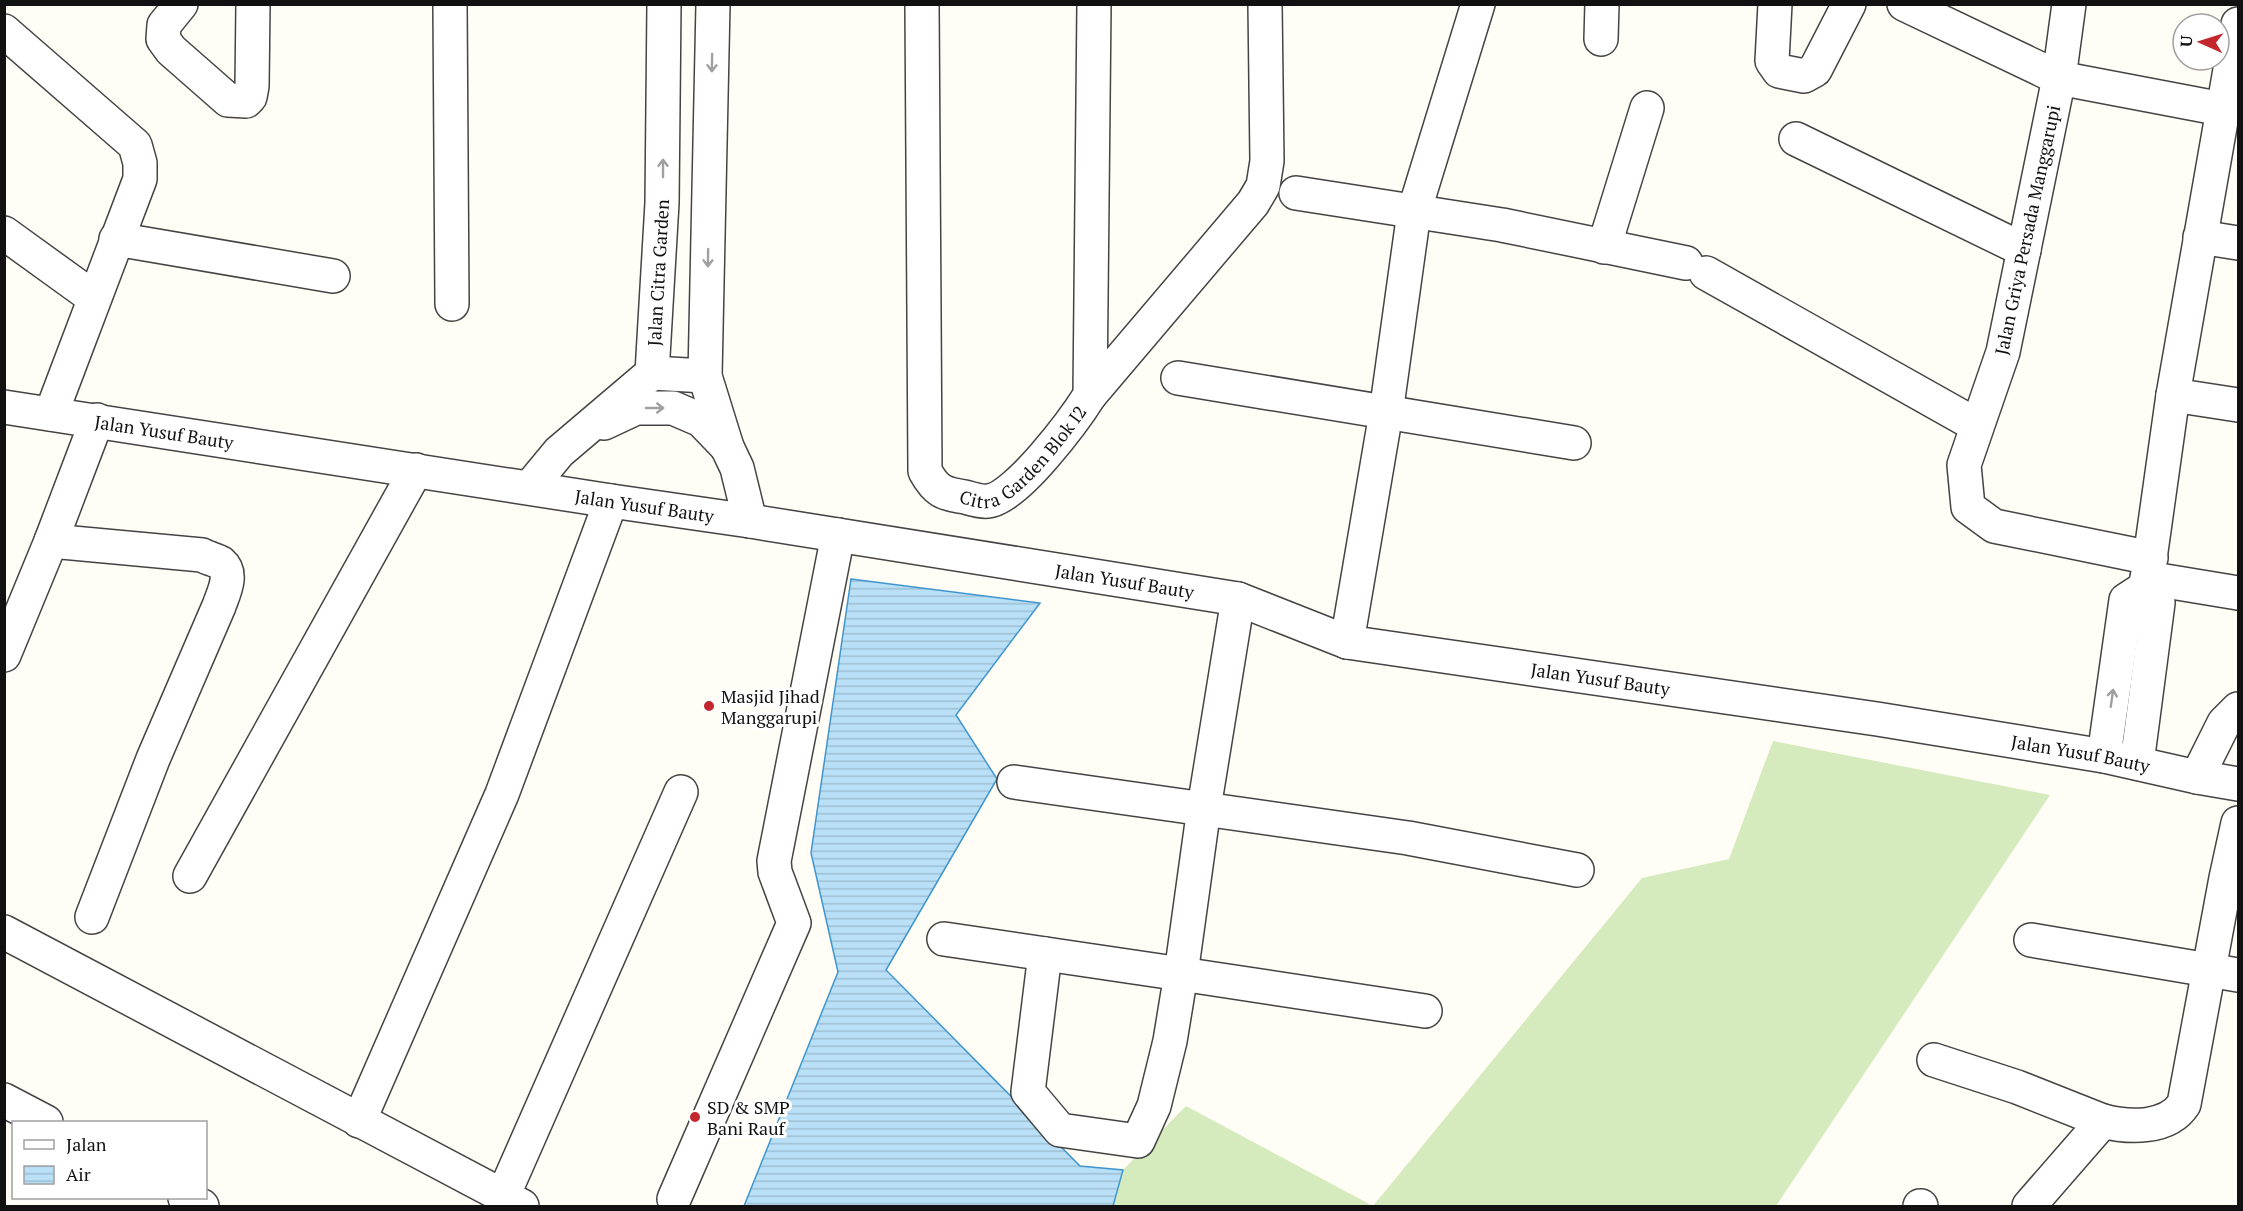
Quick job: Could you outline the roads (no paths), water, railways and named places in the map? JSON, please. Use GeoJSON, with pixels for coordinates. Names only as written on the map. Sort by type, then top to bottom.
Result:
{"type":"FeatureCollection","features":[{"type":"Feature","properties":{"kind":"street"},"geometry":{"type":"LineString","coordinates":[[181,4],[164,25],[163,39],[171,50],[228,100],[238,101],[246,101],[250,97],[252,86],[253,4]]}},
{"type":"Feature","properties":{"kind":"street"},"geometry":{"type":"LineString","coordinates":[[450,4],[452,304]]}},
{"type":"Feature","properties":{"kind":"street","name":"Jalan Citra Garden"},"geometry":{"type":"LineString","coordinates":[[530,487],[559,452],[652,373],[662,203],[664,4]]}},
{"type":"Feature","properties":{"kind":"street"},"geometry":{"type":"LineString","coordinates":[[713,4],[705,376],[727,447],[737,468],[750,521]]}},
{"type":"Feature","properties":{"kind":"street","name":"Citra Garden Blok I2"},"geometry":{"type":"LineString","coordinates":[[922,4],[925,471],[933,485],[946,495],[989,501],[1015,486],[1068,429],[1090,395],[1094,4]]}},
{"type":"Feature","properties":{"kind":"street"},"geometry":{"type":"LineString","coordinates":[[1090,395],[1253,203],[1263,186],[1268,161],[1265,4]]}},
{"type":"Feature","properties":{"kind":"street"},"geometry":{"type":"LineString","coordinates":[[1347,642],[1386,413],[1414,212],[1478,4]]}},
{"type":"Feature","properties":{"kind":"street"},"geometry":{"type":"LineString","coordinates":[[1601,39],[1602,4]]}},
{"type":"Feature","properties":{"kind":"street"},"geometry":{"type":"LineString","coordinates":[[1775,4],[1772,61],[1779,71],[1804,76],[1815,70],[1849,4]]}},
{"type":"Feature","properties":{"kind":"street"},"geometry":{"type":"LineString","coordinates":[[1904,4],[2059,78],[2222,109]]}},
{"type":"Feature","properties":{"kind":"street","name":"Jalan Griya Persada Manggarupi"},"geometry":{"type":"LineString","coordinates":[[2069,4],[2059,78],[2003,352],[1964,465],[1968,507],[1994,526],[2148,574],[2238,593]]}},
{"type":"Feature","properties":{"kind":"street"},"geometry":{"type":"LineString","coordinates":[[2137,763],[2158,603],[2148,574],[2173,395],[2238,24]]}},
{"type":"Feature","properties":{"kind":"street"},"geometry":{"type":"LineString","coordinates":[[4,31],[135,145],[140,163],[140,179],[51,414]]}},
{"type":"Feature","properties":{"kind":"street"},"geometry":{"type":"LineString","coordinates":[[1604,247],[1647,108]]}},
{"type":"Feature","properties":{"kind":"street"},"geometry":{"type":"LineString","coordinates":[[1796,139],[2024,250]]}},
{"type":"Feature","properties":{"kind":"street"},"geometry":{"type":"LineString","coordinates":[[1296,193],[1502,225],[1696,268],[1976,425]]}},
{"type":"Feature","properties":{"kind":"street"},"geometry":{"type":"LineString","coordinates":[[4,233],[94,298]]}},
{"type":"Feature","properties":{"kind":"street"},"geometry":{"type":"LineString","coordinates":[[2200,237],[2238,243]]}},
{"type":"Feature","properties":{"kind":"street"},"geometry":{"type":"LineString","coordinates":[[116,239],[333,276]]}},
{"type":"Feature","properties":{"kind":"street"},"geometry":{"type":"LineString","coordinates":[[652,373],[705,376]]}},
{"type":"Feature","properties":{"kind":"street"},"geometry":{"type":"LineString","coordinates":[[1178,378],[1574,443]]}},
{"type":"Feature","properties":{"kind":"street"},"geometry":{"type":"LineString","coordinates":[[2173,395],[2238,405]]}},
{"type":"Feature","properties":{"kind":"street","name":"Jalan Yusuf Bauty"},"geometry":{"type":"LineString","coordinates":[[4,407],[750,521],[1238,599],[1347,642],[1865,718],[2104,756],[2238,784]]}},
{"type":"Feature","properties":{"kind":"street"},"geometry":{"type":"LineString","coordinates":[[581,434],[636,408],[673,408],[701,420],[727,447]]}},
{"type":"Feature","properties":{"kind":"street"},"geometry":{"type":"LineString","coordinates":[[4,655],[97,420]]}},
{"type":"Feature","properties":{"kind":"street"},"geometry":{"type":"LineString","coordinates":[[190,876],[416,470]]}},
{"type":"Feature","properties":{"kind":"street"},"geometry":{"type":"LineString","coordinates":[[359,1121],[502,794],[611,501]]}},
{"type":"Feature","properties":{"kind":"street"},"geometry":{"type":"LineString","coordinates":[[675,1199],[794,922],[774,861],[838,535]]}},
{"type":"Feature","properties":{"kind":"street"},"geometry":{"type":"LineString","coordinates":[[51,541],[202,555],[221,564],[228,574],[219,606],[153,759],[92,917]]}},
{"type":"Feature","properties":{"kind":"street"},"geometry":{"type":"LineString","coordinates":[[2104,756],[2126,600],[2148,574]]}},
{"type":"Feature","properties":{"kind":"street"},"geometry":{"type":"LineString","coordinates":[[1045,954],[1028,1092],[1060,1130],[1138,1141],[1154,1106],[1170,1041],[1204,808],[1238,599]]}},
{"type":"Feature","properties":{"kind":"street"},"geometry":{"type":"LineString","coordinates":[[2197,777],[2224,723],[2238,709]]}},
{"type":"Feature","properties":{"kind":"street"},"geometry":{"type":"LineString","coordinates":[[1014,783],[1408,838],[1577,870]]}},
{"type":"Feature","properties":{"kind":"street"},"geometry":{"type":"LineString","coordinates":[[4,933],[513,1201],[681,792]]}},
{"type":"Feature","properties":{"kind":"street"},"geometry":{"type":"LineString","coordinates":[[1934,1060],[2017,1087],[2103,1121],[2119,1125],[2138,1126],[2178,1113],[2184,1104],[2224,973],[2226,878],[2238,823]]}},
{"type":"Feature","properties":{"kind":"street"},"geometry":{"type":"LineString","coordinates":[[944,939],[1425,1011]]}},
{"type":"Feature","properties":{"kind":"street"},"geometry":{"type":"LineString","coordinates":[[2031,940],[2224,973]]}},
{"type":"Feature","properties":{"kind":"street"},"geometry":{"type":"LineString","coordinates":[[4,1100],[44,1121]]}},
{"type":"Feature","properties":{"kind":"street"},"geometry":{"type":"LineString","coordinates":[[2029,1206],[2103,1121]]}},
{"type":"Feature","properties":{"kind":"water"},"geometry":{"type":"Polygon","coordinates":[[[851,579],[1040,603],[956,715],[997,779],[886,970],[1080,1166],[1123,1170],[1113,1206],[744,1206],[838,972],[811,853],[851,579]]]}},
{"type":"Feature","properties":{"kind":"place","name":"Masjid Jihad Manggarupi"},"geometry":{"type":"Point","coordinates":[709,706]}},
{"type":"Feature","properties":{"kind":"place","name":"SD & SMP Bani Rauf"},"geometry":{"type":"Point","coordinates":[695,1117]}}]}
